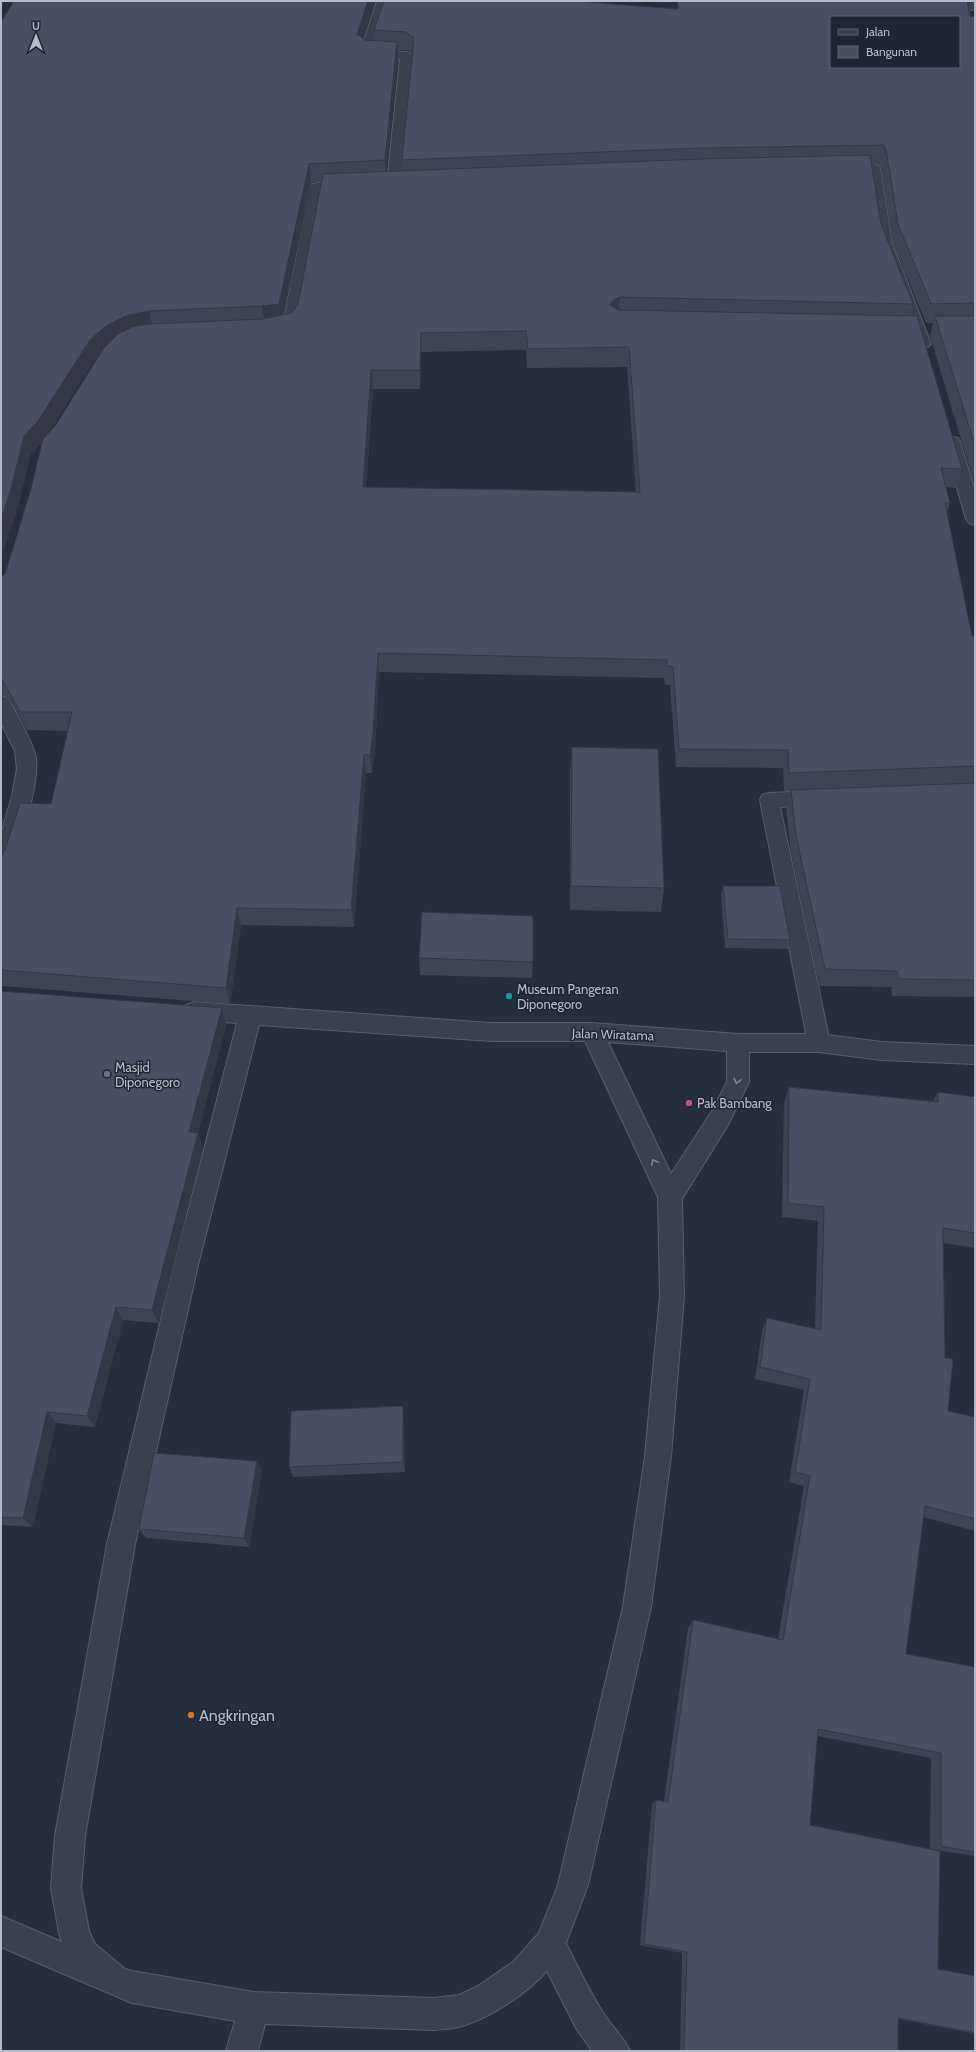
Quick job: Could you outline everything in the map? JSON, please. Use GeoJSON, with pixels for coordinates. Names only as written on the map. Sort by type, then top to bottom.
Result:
{"type":"FeatureCollection","features":[{"type":"Feature","properties":{"kind":"street"},"geometry":{"type":"LineString","coordinates":[[383,1],[366,53],[407,56],[394,183]]}},
{"type":"Feature","properties":{"kind":"street"},"geometry":{"type":"LineString","coordinates":[[918,1],[975,6]]}},
{"type":"Feature","properties":{"kind":"street"},"geometry":{"type":"LineString","coordinates":[[826,169],[873,168],[885,243],[928,360]]}},
{"type":"Feature","properties":{"kind":"street"},"geometry":{"type":"LineString","coordinates":[[378,184],[409,183]]}},
{"type":"Feature","properties":{"kind":"street"},"geometry":{"type":"LineString","coordinates":[[264,332],[288,328],[291,324],[317,187],[363,185]]}},
{"type":"Feature","properties":{"kind":"street"},"geometry":{"type":"LineString","coordinates":[[948,428],[974,513]]}},
{"type":"Feature","properties":{"kind":"street"},"geometry":{"type":"LineString","coordinates":[[1,703],[20,738],[27,760],[25,779],[1,867]]}},
{"type":"Feature","properties":{"kind":"street","name":"Jalan Wiratama"},"geometry":{"type":"LineString","coordinates":[[172,1010],[491,1032],[592,1032],[676,1036],[738,1042],[819,1043],[882,1051],[975,1055]]}},
{"type":"Feature","properties":{"kind":"street"},"geometry":{"type":"LineString","coordinates":[[116,1981],[84,1955],[74,1934],[66,1888],[70,1836],[121,1544],[186,1265],[250,1016]]}},
{"type":"Feature","properties":{"kind":"street"},"geometry":{"type":"LineString","coordinates":[[1,1932],[116,1981],[149,1991],[254,2008],[434,2014],[462,2011],[477,2005],[524,1973],[550,1944],[573,1885],[637,1607],[658,1456],[671,1311],[670,1197],[592,1032]]}},
{"type":"Feature","properties":{"kind":"street"},"geometry":{"type":"LineString","coordinates":[[670,1197],[720,1118],[738,1082],[738,1042]]}},
{"type":"Feature","properties":{"kind":"street"},"geometry":{"type":"LineString","coordinates":[[550,1944],[594,2029],[609,2048],[614,2051]]}},
{"type":"Feature","properties":{"kind":"street"},"geometry":{"type":"LineString","coordinates":[[242,2051],[254,2008]]}},
{"type":"Feature","properties":{"kind":"lane"},"geometry":{"type":"LineString","coordinates":[[819,1043],[770,800],[833,797]]}},
{"type":"Feature","properties":{"kind":"building"},"geometry":{"type":"Polygon","coordinates":[[[14,1],[368,1],[357,34],[365,40],[397,42],[385,160],[309,164],[279,304],[149,311],[128,315],[106,326],[90,340],[38,421],[24,436],[11,489],[1,520],[1,22],[14,1]]]}},
{"type":"Feature","properties":{"kind":"building"},"geometry":{"type":"Polygon","coordinates":[[[384,1],[576,1],[678,9],[678,1],[967,1],[970,16],[975,17],[975,303],[931,304],[898,224],[886,149],[883,145],[701,148],[402,160],[414,38],[406,32],[374,30],[384,1]]]}},
{"type":"Feature","properties":{"kind":"building"},"geometry":{"type":"Polygon","coordinates":[[[870,155],[881,224],[913,304],[620,297],[613,300],[610,305],[619,310],[917,316],[962,469],[941,468],[950,503],[945,503],[972,636],[975,636],[975,766],[789,773],[788,750],[679,749],[673,666],[667,666],[667,660],[378,653],[373,733],[370,755],[364,755],[351,910],[237,908],[226,988],[1,970],[1,857],[5,850],[20,803],[51,804],[72,712],[20,712],[1,678],[1,578],[5,574],[31,489],[43,439],[55,426],[104,348],[118,334],[132,327],[149,324],[262,319],[292,313],[298,304],[323,174],[701,159],[870,155]],[[526,331],[421,333],[420,370],[371,370],[363,487],[640,492],[629,347],[528,349],[526,331]]]}},
{"type":"Feature","properties":{"kind":"building"},"geometry":{"type":"Polygon","coordinates":[[[935,316],[975,316],[975,446],[935,316]]]}},
{"type":"Feature","properties":{"kind":"building"},"geometry":{"type":"Polygon","coordinates":[[[572,747],[658,749],[664,888],[571,886],[572,747]]]}},
{"type":"Feature","properties":{"kind":"building"},"geometry":{"type":"Polygon","coordinates":[[[975,783],[975,980],[899,979],[897,971],[825,969],[796,836],[791,790],[975,783]]]}},
{"type":"Feature","properties":{"kind":"building"},"geometry":{"type":"Polygon","coordinates":[[[723,886],[780,886],[790,940],[728,939],[723,886]]]}},
{"type":"Feature","properties":{"kind":"building"},"geometry":{"type":"Polygon","coordinates":[[[422,912],[533,916],[533,962],[419,958],[422,912]]]}},
{"type":"Feature","properties":{"kind":"building"},"geometry":{"type":"Polygon","coordinates":[[[1,991],[222,1008],[189,1132],[198,1133],[152,1310],[116,1307],[87,1416],[47,1412],[23,1518],[1,1517],[1,991]]]}},
{"type":"Feature","properties":{"kind":"building"},"geometry":{"type":"Polygon","coordinates":[[[789,1087],[938,1102],[938,1092],[975,1097],[975,1233],[943,1228],[945,1358],[953,1359],[948,1411],[975,1417],[975,1519],[925,1506],[906,1654],[975,1667],[975,1852],[941,1846],[941,1753],[818,1729],[810,1825],[940,1851],[938,1969],[975,1976],[975,2033],[898,2018],[898,2051],[684,2051],[687,1952],[644,1944],[656,1800],[668,1802],[693,1620],[783,1640],[810,1476],[795,1472],[810,1379],[760,1367],[767,1318],[821,1330],[824,1207],[788,1203],[789,1087]]]}},
{"type":"Feature","properties":{"kind":"building"},"geometry":{"type":"Polygon","coordinates":[[[403,1406],[403,1462],[289,1467],[291,1411],[403,1406]]]}},
{"type":"Feature","properties":{"kind":"building"},"geometry":{"type":"Polygon","coordinates":[[[154,1453],[257,1461],[244,1538],[139,1529],[154,1453]]]}},
{"type":"Feature","properties":{"kind":"place","name":"Museum Pangeran Diponegoro"},"geometry":{"type":"Point","coordinates":[509,996]}},
{"type":"Feature","properties":{"kind":"place","name":"Masjid Diponegoro"},"geometry":{"type":"Point","coordinates":[107,1074]}},
{"type":"Feature","properties":{"kind":"place","name":"Pak Bambang"},"geometry":{"type":"Point","coordinates":[689,1103]}},
{"type":"Feature","properties":{"kind":"place","name":"Angkringan"},"geometry":{"type":"Point","coordinates":[191,1715]}}]}
